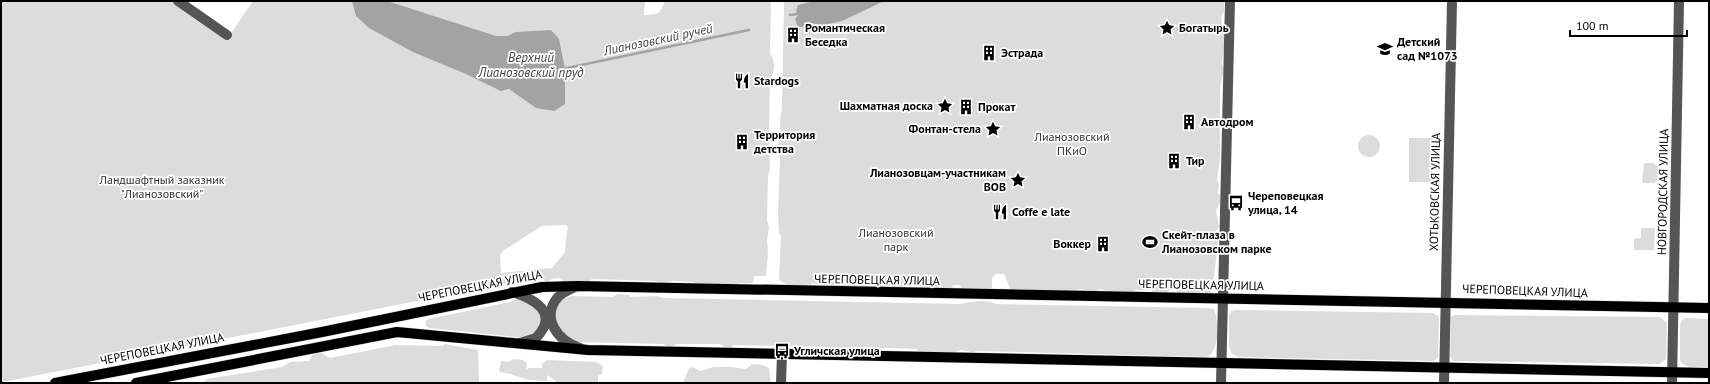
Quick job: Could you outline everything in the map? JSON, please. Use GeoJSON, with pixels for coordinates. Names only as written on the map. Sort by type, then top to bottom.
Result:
{"type":"FeatureCollection","features":[{"type":"Feature","properties":{"kind":"main road","name":"ЧЕРЕПОВЕЦКАЯ УЛИЦА"},"geometry":{"type":"LineString","coordinates":[[55,383],[322,332],[542,286],[1709,308]]}},
{"type":"Feature","properties":{"kind":"main road"},"geometry":{"type":"LineString","coordinates":[[136,383],[397,332],[588,350],[1444,368],[1672,378],[1709,374]]}},
{"type":"Feature","properties":{"kind":"street"},"geometry":{"type":"LineString","coordinates":[[178,1],[227,35]]}},
{"type":"Feature","properties":{"kind":"street"},"geometry":{"type":"LineString","coordinates":[[1221,383],[1230,1]]}},
{"type":"Feature","properties":{"kind":"street","name":"ХОТЬКОВСКАЯ УЛИЦА"},"geometry":{"type":"LineString","coordinates":[[1444,383],[1452,1]]}},
{"type":"Feature","properties":{"kind":"street","name":"НОВГОРОДСКАЯ УЛИЦА"},"geometry":{"type":"LineString","coordinates":[[1672,378],[1679,1]]}},
{"type":"Feature","properties":{"kind":"street"},"geometry":{"type":"LineString","coordinates":[[577,286],[558,297],[553,304],[551,321],[560,337],[572,346],[588,350]]}},
{"type":"Feature","properties":{"kind":"street"},"geometry":{"type":"LineString","coordinates":[[511,292],[527,296],[537,302],[543,309],[546,325],[536,338],[514,344]]}},
{"type":"Feature","properties":{"kind":"street"},"geometry":{"type":"LineString","coordinates":[[781,383],[782,354]]}},
{"type":"Feature","properties":{"kind":"green space","name":"Ландшафтный заказник \"Лианозовский\""},"geometry":{"type":"Polygon","coordinates":[[[1,1],[170,1],[227,39],[253,1],[645,1],[644,15],[658,13],[665,1],[771,1],[770,53],[774,66],[770,80],[770,169],[768,176],[767,220],[769,228],[767,241],[768,252],[766,276],[754,276],[753,283],[738,283],[737,286],[701,288],[694,282],[673,281],[662,283],[656,281],[592,279],[589,281],[566,284],[557,278],[547,282],[542,279],[514,282],[3,382],[1,380],[1,1]],[[565,225],[542,226],[504,250],[500,255],[501,273],[552,268],[565,252],[568,227],[565,225]]]}},
{"type":"Feature","properties":{"kind":"green space","name":"Лианозовский парк"},"geometry":{"type":"Polygon","coordinates":[[[784,1],[1224,1],[1224,11],[1221,17],[1225,40],[1222,64],[1224,70],[1220,87],[1220,160],[1217,179],[1219,186],[1218,193],[1221,200],[1216,211],[1219,226],[1216,233],[1218,245],[1212,291],[1209,296],[1180,296],[1176,290],[1170,290],[1162,296],[1153,295],[1152,290],[1135,290],[1129,295],[1113,295],[1108,291],[1099,289],[1095,292],[1079,289],[1075,292],[1015,294],[1010,288],[1004,274],[996,274],[992,278],[992,287],[988,295],[963,291],[960,285],[953,285],[952,288],[937,290],[936,287],[922,288],[918,284],[906,284],[901,289],[872,285],[867,288],[828,290],[825,285],[811,283],[811,287],[789,288],[786,284],[779,280],[781,236],[779,233],[778,214],[780,158],[778,145],[781,138],[780,120],[782,107],[784,1]]]}},
{"type":"Feature","properties":{"kind":"green space"},"geometry":{"type":"Polygon","coordinates":[[[1369,135],[1377,138],[1380,146],[1377,154],[1369,157],[1361,154],[1358,146],[1361,138],[1369,135]]]}},
{"type":"Feature","properties":{"kind":"green space"},"geometry":{"type":"Polygon","coordinates":[[[1409,138],[1433,138],[1432,182],[1409,182],[1409,138]]]}},
{"type":"Feature","properties":{"kind":"green space"},"geometry":{"type":"Polygon","coordinates":[[[1644,163],[1653,163],[1658,167],[1658,179],[1654,183],[1642,183],[1644,163]]]}},
{"type":"Feature","properties":{"kind":"green space"},"geometry":{"type":"Polygon","coordinates":[[[1641,228],[1655,228],[1654,250],[1634,250],[1634,239],[1641,238],[1641,228]]]}},
{"type":"Feature","properties":{"kind":"green space"},"geometry":{"type":"Polygon","coordinates":[[[618,294],[629,295],[631,297],[657,296],[663,298],[961,304],[974,301],[983,301],[996,304],[1208,308],[1214,309],[1216,315],[1217,335],[1214,348],[1207,357],[977,351],[972,353],[960,350],[953,353],[918,352],[917,349],[853,347],[849,352],[834,350],[829,347],[733,345],[732,348],[727,348],[720,344],[677,344],[668,348],[664,344],[575,342],[557,329],[554,313],[560,300],[572,296],[613,297],[618,294]]]}},
{"type":"Feature","properties":{"kind":"green space"},"geometry":{"type":"Polygon","coordinates":[[[519,298],[534,302],[541,315],[539,330],[526,338],[429,328],[426,326],[426,321],[429,319],[510,302],[519,298]]]}},
{"type":"Feature","properties":{"kind":"green space"},"geometry":{"type":"Polygon","coordinates":[[[1231,311],[1433,313],[1439,318],[1438,357],[1434,361],[1239,357],[1232,354],[1229,347],[1229,316],[1231,311]]]}},
{"type":"Feature","properties":{"kind":"green space"},"geometry":{"type":"Polygon","coordinates":[[[1455,315],[1660,317],[1667,323],[1666,359],[1660,364],[1453,361],[1450,356],[1451,317],[1455,315]]]}},
{"type":"Feature","properties":{"kind":"green space"},"geometry":{"type":"Polygon","coordinates":[[[1686,318],[1709,319],[1709,367],[1692,367],[1685,365],[1680,360],[1680,325],[1682,320],[1686,318]]]}},
{"type":"Feature","properties":{"kind":"green space"},"geometry":{"type":"Polygon","coordinates":[[[445,344],[478,350],[479,383],[202,383],[207,379],[282,367],[290,362],[309,361],[312,355],[320,352],[330,358],[396,345],[442,346],[445,344]]]}},
{"type":"Feature","properties":{"kind":"green space"},"geometry":{"type":"Polygon","coordinates":[[[514,359],[523,360],[527,363],[526,370],[529,368],[542,368],[542,364],[547,360],[596,362],[603,366],[602,374],[598,376],[598,383],[557,382],[547,375],[547,381],[537,381],[499,371],[501,361],[508,362],[514,359]]]}},
{"type":"Feature","properties":{"kind":"green space"},"geometry":{"type":"Polygon","coordinates":[[[752,364],[763,365],[769,368],[771,383],[683,383],[689,368],[693,367],[700,371],[714,367],[746,369],[752,364]]]}},
{"type":"Feature","properties":{"kind":"water","name":"Верхний Лианозовский пруд"},"geometry":{"type":"Polygon","coordinates":[[[352,1],[387,1],[496,36],[507,36],[516,32],[551,30],[559,39],[565,69],[565,104],[554,111],[536,108],[509,89],[501,91],[466,74],[413,52],[369,28],[356,16],[352,1]]]}},
{"type":"Feature","properties":{"kind":"water"},"geometry":{"type":"Polygon","coordinates":[[[814,1],[884,1],[842,21],[823,25],[810,23],[802,27],[798,27],[795,19],[798,15],[796,11],[798,5],[814,1]]]}},
{"type":"Feature","properties":{"kind":"waterway"},"geometry":{"type":"LineString","coordinates":[[790,15],[798,14]]}},
{"type":"Feature","properties":{"kind":"waterway","name":"Лианозовский ручей"},"geometry":{"type":"LineString","coordinates":[[562,69],[749,30]]}},
{"type":"Feature","properties":{"kind":"place","name":"Богатырь"},"geometry":{"type":"Point","coordinates":[1167,28]}},
{"type":"Feature","properties":{"kind":"place","name":"Романтическая Беседка"},"geometry":{"type":"Point","coordinates":[793,35]}},
{"type":"Feature","properties":{"kind":"place","name":"Детский сад №1073"},"geometry":{"type":"Point","coordinates":[1385,49]}},
{"type":"Feature","properties":{"kind":"place","name":"Эстрада"},"geometry":{"type":"Point","coordinates":[989,53]}},
{"type":"Feature","properties":{"kind":"place","name":"Stardogs"},"geometry":{"type":"Point","coordinates":[742,81]}},
{"type":"Feature","properties":{"kind":"place","name":"Шахматная доска"},"geometry":{"type":"Point","coordinates":[945,106]}},
{"type":"Feature","properties":{"kind":"place","name":"Прокат"},"geometry":{"type":"Point","coordinates":[966,107]}},
{"type":"Feature","properties":{"kind":"place","name":"Автодром"},"geometry":{"type":"Point","coordinates":[1189,122]}},
{"type":"Feature","properties":{"kind":"place","name":"Фонтан-стела"},"geometry":{"type":"Point","coordinates":[993,129]}},
{"type":"Feature","properties":{"kind":"place","name":"Территория детства"},"geometry":{"type":"Point","coordinates":[742,142]}},
{"type":"Feature","properties":{"kind":"place","name":"Тир"},"geometry":{"type":"Point","coordinates":[1174,161]}},
{"type":"Feature","properties":{"kind":"place","name":"Лианозовцам-участникам ВОВ"},"geometry":{"type":"Point","coordinates":[1018,180]}},
{"type":"Feature","properties":{"kind":"place","name":"Череповецкая улица, 14"},"geometry":{"type":"Point","coordinates":[1236,203]}},
{"type":"Feature","properties":{"kind":"place","name":"Coffe e late"},"geometry":{"type":"Point","coordinates":[1000,212]}},
{"type":"Feature","properties":{"kind":"place","name":"Скейт-плаза в Лианозовском парке"},"geometry":{"type":"Point","coordinates":[1150,242]}},
{"type":"Feature","properties":{"kind":"place","name":"Воккер"},"geometry":{"type":"Point","coordinates":[1103,244]}},
{"type":"Feature","properties":{"kind":"place","name":"Угличская улица"},"geometry":{"type":"Point","coordinates":[782,351]}},
{"type":"Feature","properties":{"kind":"park label","name":"Лианозовский ПКиО"},"geometry":{"type":"Point","coordinates":[1072,144]}}]}
